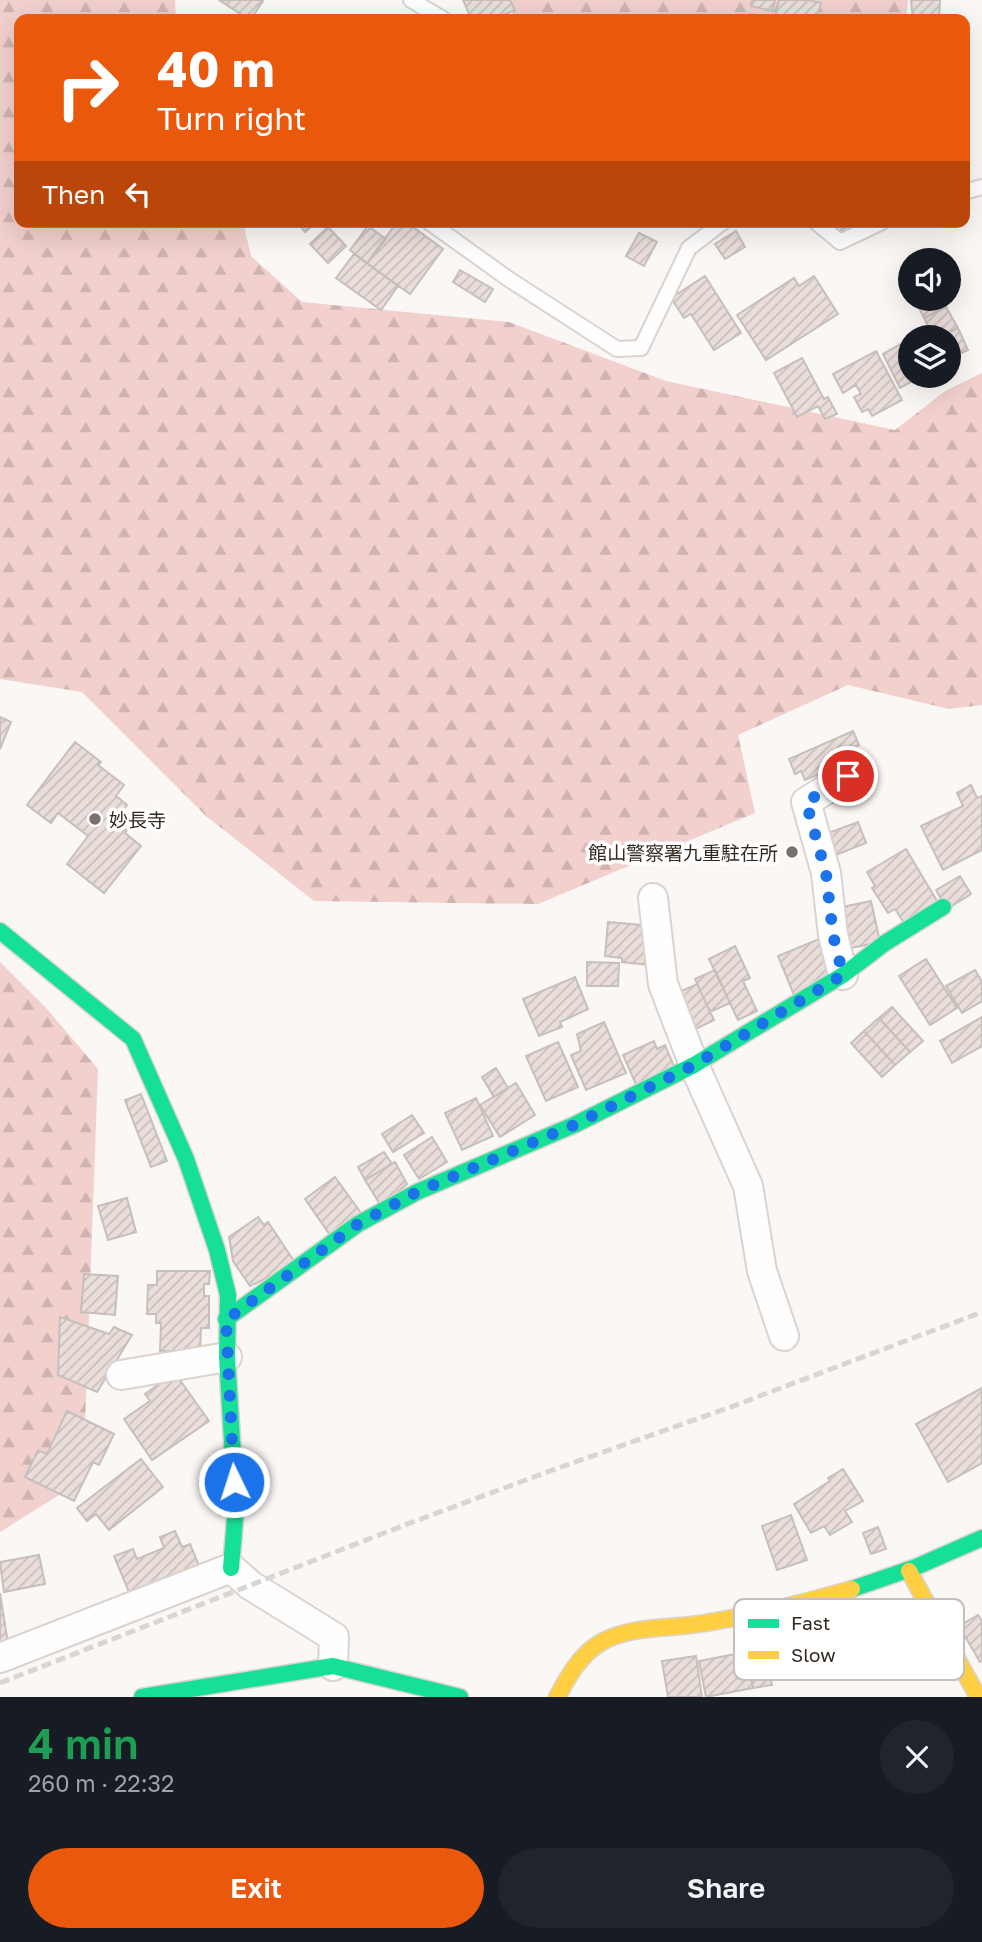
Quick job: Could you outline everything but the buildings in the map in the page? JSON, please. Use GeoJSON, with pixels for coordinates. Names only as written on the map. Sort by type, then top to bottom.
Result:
{"type":"FeatureCollection","features":[{"type":"Feature","properties":{"kind":"street"},"geometry":{"type":"LineString","coordinates":[[843,975],[833,935],[826,873],[806,802],[848,776]]}},
{"type":"Feature","properties":{"kind":"street"},"geometry":{"type":"LineString","coordinates":[[653,898],[663,984],[694,1065],[748,1186],[762,1271],[784,1336]]}},
{"type":"Feature","properties":{"kind":"street"},"geometry":{"type":"LineString","coordinates":[[226,1320],[358,1224],[417,1192],[574,1125],[694,1065],[843,975],[885,943],[943,907]]}},
{"type":"Feature","properties":{"kind":"street"},"geometry":{"type":"LineString","coordinates":[[0,931],[133,1039],[186,1158],[217,1250],[228,1295],[227,1357],[236,1507],[231,1568]]}},
{"type":"Feature","properties":{"kind":"street"},"geometry":{"type":"LineString","coordinates":[[121,1375],[227,1357]]}},
{"type":"Feature","properties":{"kind":"street"},"geometry":{"type":"LineString","coordinates":[[820,1599],[909,1571],[982,1538]]}},
{"type":"Feature","properties":{"kind":"street"},"geometry":{"type":"LineString","coordinates":[[0,1658],[231,1568]]}},
{"type":"Feature","properties":{"kind":"street"},"geometry":{"type":"LineString","coordinates":[[231,1568],[250,1585],[334,1637],[333,1666]]}},
{"type":"Feature","properties":{"kind":"street"},"geometry":{"type":"LineString","coordinates":[[909,1571],[924,1599]]}},
{"type":"Feature","properties":{"kind":"street"},"geometry":{"type":"LineString","coordinates":[[557,1697],[566,1678],[584,1653],[617,1635],[734,1618]]}},
{"type":"Feature","properties":{"kind":"street"},"geometry":{"type":"LineString","coordinates":[[142,1697],[333,1666],[429,1693],[460,1697]]}},
{"type":"Feature","properties":{"kind":"street"},"geometry":{"type":"LineString","coordinates":[[964,1671],[978,1697]]}},
{"type":"Feature","properties":{"kind":"lane"},"geometry":{"type":"LineString","coordinates":[[411,0],[435,14]]}},
{"type":"Feature","properties":{"kind":"lane"},"geometry":{"type":"LineString","coordinates":[[437,228],[510,280],[617,349],[641,348],[689,248],[715,228]]}},
{"type":"Feature","properties":{"kind":"lane"},"geometry":{"type":"LineString","coordinates":[[823,228],[840,242],[869,228]]}},
{"type":"Feature","properties":{"kind":"green space"},"geometry":{"type":"Polygon","coordinates":[[[0,0],[175,0],[176,14],[14,14],[14,228],[244,228],[251,256],[302,302],[509,322],[666,381],[895,430],[945,391],[961,388],[961,383],[982,373],[982,705],[949,709],[848,685],[738,735],[755,813],[538,904],[314,901],[206,816],[82,692],[0,679],[0,0]]]}},
{"type":"Feature","properties":{"kind":"green space"},"geometry":{"type":"Polygon","coordinates":[[[511,0],[908,0],[907,14],[512,14],[511,0]]]}},
{"type":"Feature","properties":{"kind":"green space"},"geometry":{"type":"Polygon","coordinates":[[[0,962],[47,1009],[98,1069],[83,1480],[0,1532],[0,962]]]}},
{"type":"Feature","properties":{"kind":"railway"},"geometry":{"type":"LineString","coordinates":[[0,1683],[402,1526],[728,1408],[982,1312]]}},
{"type":"Feature","properties":{"kind":"traffic: fast"},"geometry":{"type":"LineString","coordinates":[[226,1319],[358,1224],[417,1192],[574,1125],[694,1065],[843,975],[885,943],[943,907]]}},
{"type":"Feature","properties":{"kind":"traffic: fast"},"geometry":{"type":"LineString","coordinates":[[0,931],[133,1039],[186,1159],[217,1250],[228,1295],[227,1357],[236,1507],[231,1568]]}},
{"type":"Feature","properties":{"kind":"traffic: fast"},"geometry":{"type":"LineString","coordinates":[[852,1589],[916,1567],[982,1538]]}},
{"type":"Feature","properties":{"kind":"traffic: fast"},"geometry":{"type":"LineString","coordinates":[[142,1697],[333,1666],[460,1697]]}},
{"type":"Feature","properties":{"kind":"traffic: slow"},"geometry":{"type":"LineString","coordinates":[[909,1571],[924,1599]]}},
{"type":"Feature","properties":{"kind":"traffic: slow"},"geometry":{"type":"LineString","coordinates":[[816,1599],[852,1589]]}},
{"type":"Feature","properties":{"kind":"traffic: slow"},"geometry":{"type":"LineString","coordinates":[[557,1697],[581,1660],[593,1648],[612,1637],[638,1630],[734,1617]]}},
{"type":"Feature","properties":{"kind":"traffic: slow"},"geometry":{"type":"LineString","coordinates":[[964,1671],[978,1697]]}},
{"type":"Feature","properties":{"kind":"place","name":"妙長寺"},"geometry":{"type":"Point","coordinates":[95,819]}},
{"type":"Feature","properties":{"kind":"place","name":"館山警察署九重駐在所"},"geometry":{"type":"Point","coordinates":[792,852]}},
{"type":"Feature","properties":{"kind":"route"},"geometry":{"type":"LineString","coordinates":[[234,1482],[226,1320],[358,1224],[417,1192],[574,1125],[694,1065],[843,975],[833,935],[826,873],[806,802],[848,776]]}}]}
